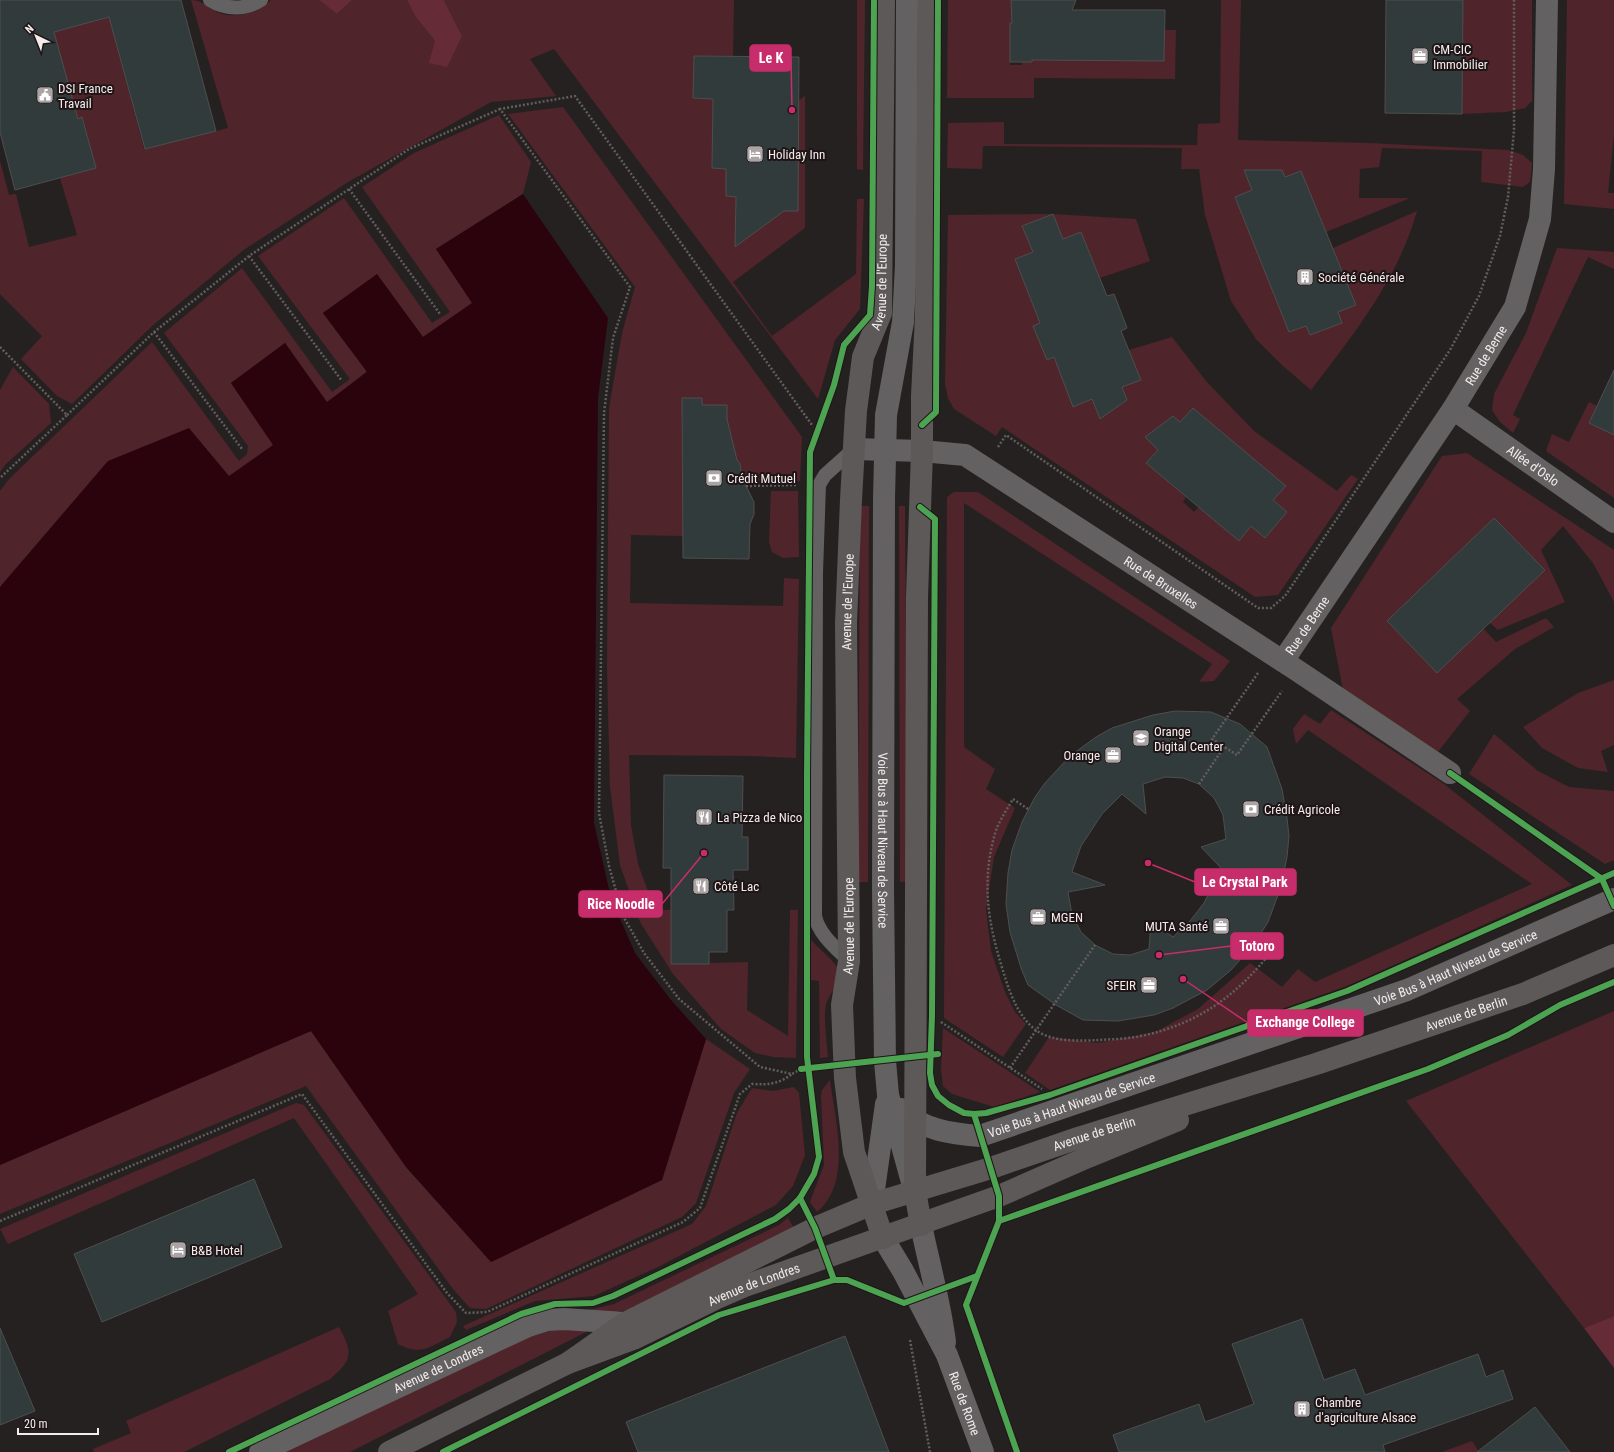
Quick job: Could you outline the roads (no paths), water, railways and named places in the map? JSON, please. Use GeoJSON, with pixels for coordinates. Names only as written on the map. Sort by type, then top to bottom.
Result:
{"type":"FeatureCollection","features":[{"type":"Feature","properties":{"kind":"street","name":"Avenue de l'Europe"},"geometry":{"type":"LineString","coordinates":[[883,1238],[854,1152],[845,1078],[842,1005],[849,962],[846,623],[856,412],[863,357],[881,313],[884,0]]}},
{"type":"Feature","properties":{"kind":"street","name":"Avenue de l'Europe"},"geometry":{"type":"LineString","coordinates":[[884,499],[886,414],[903,322],[906,265],[907,0]]}},
{"type":"Feature","properties":{"kind":"street"},"geometry":{"type":"LineString","coordinates":[[915,1191],[917,597],[922,450],[922,396],[926,315],[929,0]]}},
{"type":"Feature","properties":{"kind":"street","name":"Rue de Berne"},"geometry":{"type":"LineString","coordinates":[[1284,662],[1453,410],[1515,307],[1540,219],[1544,169],[1547,0]]}},
{"type":"Feature","properties":{"kind":"street","name":"Allée d'Oslo"},"geometry":{"type":"LineString","coordinates":[[1453,410],[1614,522]]}},
{"type":"Feature","properties":{"kind":"street","name":"Rue de Bruxelles"},"geometry":{"type":"LineString","coordinates":[[854,449],[922,450],[965,455],[1284,662],[1450,773]]}},
{"type":"Feature","properties":{"kind":"street","name":"Voie Bus à Haut Niveau de Service"},"geometry":{"type":"LineString","coordinates":[[884,499],[883,890],[885,1061],[888,1095],[904,1112],[916,1121],[936,1130],[958,1135],[980,1136],[1407,990],[1614,899]]}},
{"type":"Feature","properties":{"kind":"street","name":"Avenue de Berlin"},"geometry":{"type":"LineString","coordinates":[[872,1204],[991,1168],[1078,1138],[1316,1064],[1523,994],[1614,955]]}},
{"type":"Feature","properties":{"kind":"street","name":"Avenue de Berlin"},"geometry":{"type":"LineString","coordinates":[[921,1224],[999,1196],[1088,1157],[1316,1064]]}},
{"type":"Feature","properties":{"kind":"street","name":"Avenue de l'Europe"},"geometry":{"type":"LineString","coordinates":[[872,1204],[888,1095]]}},
{"type":"Feature","properties":{"kind":"street"},"geometry":{"type":"LineString","coordinates":[[888,1095],[915,1191],[921,1224]]}},
{"type":"Feature","properties":{"kind":"street","name":"Avenue de Londres"},"geometry":{"type":"LineString","coordinates":[[568,1363],[625,1323],[815,1228],[872,1204]]}},
{"type":"Feature","properties":{"kind":"street","name":"Avenue de Londres"},"geometry":{"type":"LineString","coordinates":[[389,1452],[568,1363],[633,1339],[745,1286],[921,1224]]}},
{"type":"Feature","properties":{"kind":"street","name":"Rue de Rome"},"geometry":{"type":"LineString","coordinates":[[921,1224],[927,1258],[941,1309],[947,1355]]}},
{"type":"Feature","properties":{"kind":"street","name":"Rue de Rome"},"geometry":{"type":"LineString","coordinates":[[883,1238],[903,1271],[947,1355],[983,1452]]}},
{"type":"Feature","properties":{"kind":"street","name":"Avenue de Londres"},"geometry":{"type":"LineString","coordinates":[[260,1452],[535,1324],[547,1320],[564,1319],[625,1323]]}},
{"type":"Feature","properties":{"kind":"lane"},"geometry":{"type":"LineString","coordinates":[[210,0],[226,6],[241,8],[256,4],[261,0]]}},
{"type":"Feature","properties":{"kind":"lane"},"geometry":{"type":"LineString","coordinates":[[849,962],[822,934],[817,926],[815,916],[816,573],[819,485],[825,475],[854,449]]}},
{"type":"Feature","properties":{"kind":"place","name":"CM-CIC Immobilier"},"geometry":{"type":"Point","coordinates":[1420,56]}},
{"type":"Feature","properties":{"kind":"place","name":"DSI France Travail"},"geometry":{"type":"Point","coordinates":[45,95]}},
{"type":"Feature","properties":{"kind":"place","name":"Le K"},"geometry":{"type":"Point","coordinates":[792,110]}},
{"type":"Feature","properties":{"kind":"place","name":"Holiday Inn"},"geometry":{"type":"Point","coordinates":[755,154]}},
{"type":"Feature","properties":{"kind":"place","name":"Société Générale"},"geometry":{"type":"Point","coordinates":[1305,277]}},
{"type":"Feature","properties":{"kind":"place","name":"Crédit Mutuel"},"geometry":{"type":"Point","coordinates":[714,478]}},
{"type":"Feature","properties":{"kind":"place","name":"Orange Digital Center"},"geometry":{"type":"Point","coordinates":[1141,738]}},
{"type":"Feature","properties":{"kind":"place","name":"Orange"},"geometry":{"type":"Point","coordinates":[1113,755]}},
{"type":"Feature","properties":{"kind":"place","name":"Crédit Agricole"},"geometry":{"type":"Point","coordinates":[1251,809]}},
{"type":"Feature","properties":{"kind":"place","name":"La Pizza de Nico"},"geometry":{"type":"Point","coordinates":[704,817]}},
{"type":"Feature","properties":{"kind":"place","name":"Rice Noodle"},"geometry":{"type":"Point","coordinates":[704,853]}},
{"type":"Feature","properties":{"kind":"place","name":"Le Crystal Park"},"geometry":{"type":"Point","coordinates":[1148,863]}},
{"type":"Feature","properties":{"kind":"place","name":"Côté Lac"},"geometry":{"type":"Point","coordinates":[701,886]}},
{"type":"Feature","properties":{"kind":"place","name":"MGEN"},"geometry":{"type":"Point","coordinates":[1038,917]}},
{"type":"Feature","properties":{"kind":"place","name":"MUTA Santé"},"geometry":{"type":"Point","coordinates":[1221,926]}},
{"type":"Feature","properties":{"kind":"place","name":"Totoro"},"geometry":{"type":"Point","coordinates":[1159,955]}},
{"type":"Feature","properties":{"kind":"place","name":"Exchange College"},"geometry":{"type":"Point","coordinates":[1183,979]}},
{"type":"Feature","properties":{"kind":"place","name":"SFEIR"},"geometry":{"type":"Point","coordinates":[1149,985]}},
{"type":"Feature","properties":{"kind":"place","name":"B&B Hotel"},"geometry":{"type":"Point","coordinates":[178,1250]}},
{"type":"Feature","properties":{"kind":"place","name":"Chambre d'agriculture Alsace"},"geometry":{"type":"Point","coordinates":[1302,1409]}}]}
